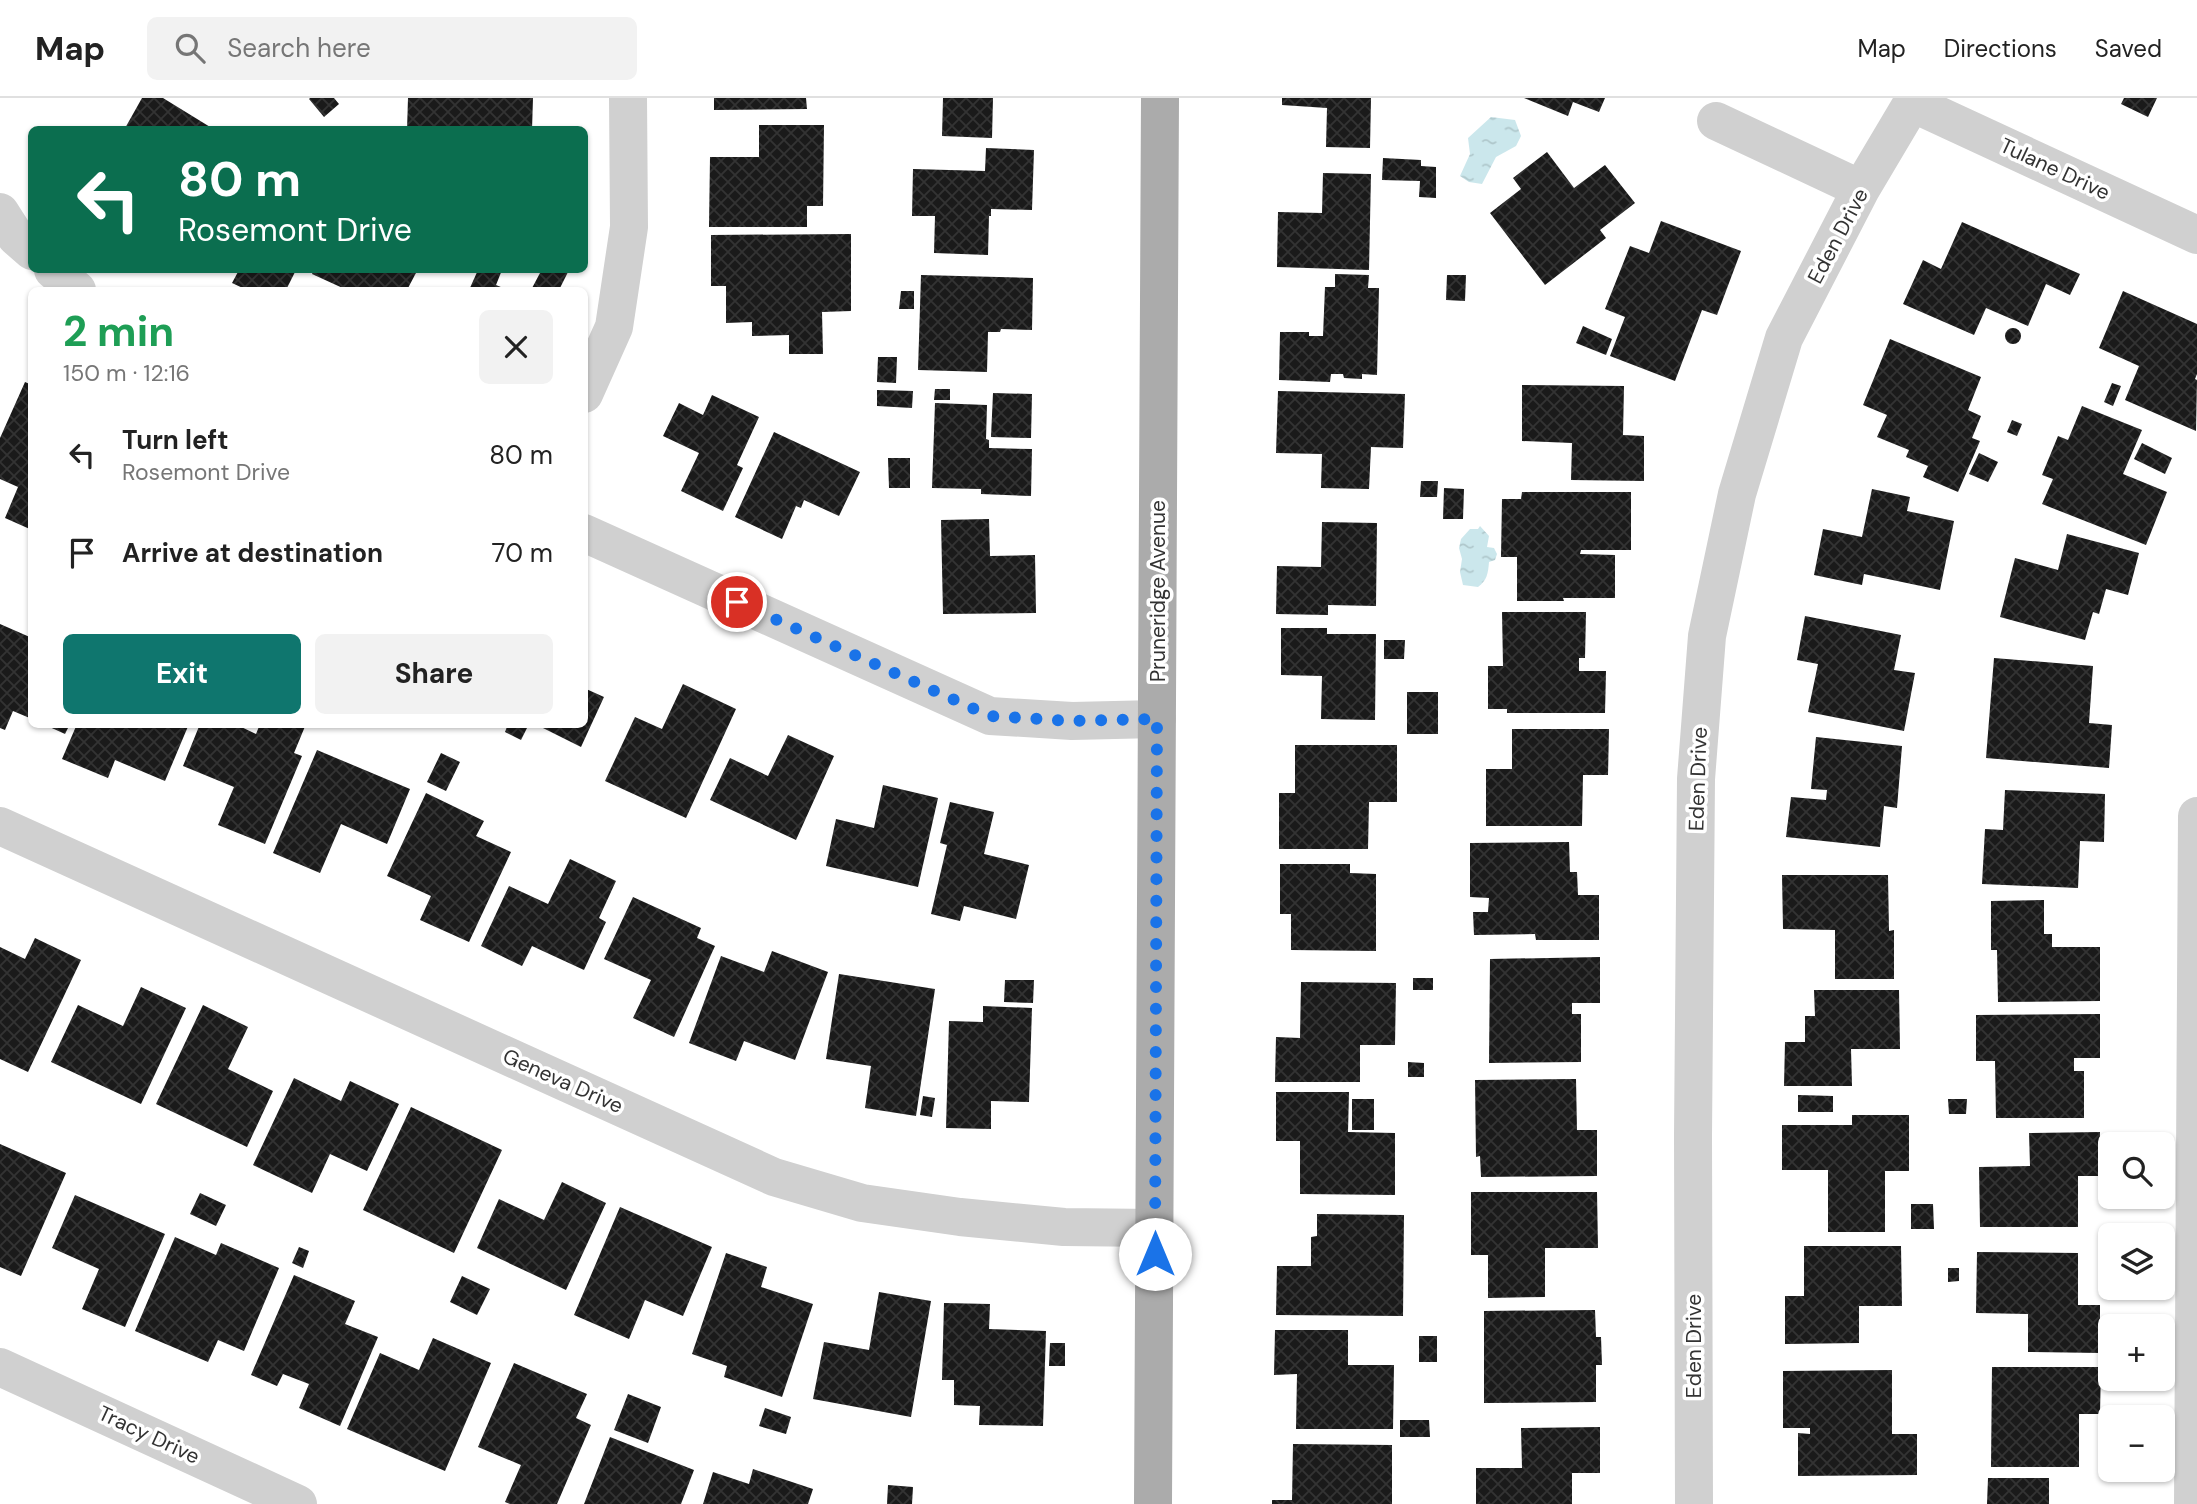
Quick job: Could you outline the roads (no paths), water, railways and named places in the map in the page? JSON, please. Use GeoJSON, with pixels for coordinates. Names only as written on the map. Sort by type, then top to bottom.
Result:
{"type":"FeatureCollection","features":[{"type":"Feature","properties":{"kind":"main road","name":"Pruneridge Avenue"},"geometry":{"type":"LineString","coordinates":[[1153,1504],[1160,98]]}},
{"type":"Feature","properties":{"kind":"street"},"geometry":{"type":"LineString","coordinates":[[588,385],[614,327],[629,227],[628,98]]}},
{"type":"Feature","properties":{"kind":"street","name":"Eden Drive"},"geometry":{"type":"LineString","coordinates":[[1694,1504],[1696,779],[1707,636],[1737,494],[1784,338],[1861,189],[1913,101]]}},
{"type":"Feature","properties":{"kind":"street","name":"Tulane Drive"},"geometry":{"type":"LineString","coordinates":[[1913,101],[2197,235]]}},
{"type":"Feature","properties":{"kind":"street"},"geometry":{"type":"LineString","coordinates":[[1716,121],[1861,189]]}},
{"type":"Feature","properties":{"kind":"street"},"geometry":{"type":"LineString","coordinates":[[0,212],[16,237],[28,248]]}},
{"type":"Feature","properties":{"kind":"street"},"geometry":{"type":"LineString","coordinates":[[57,273],[73,287]]}},
{"type":"Feature","properties":{"kind":"street"},"geometry":{"type":"LineString","coordinates":[[588,535],[990,716],[1072,721],[1157,719]]}},
{"type":"Feature","properties":{"kind":"street"},"geometry":{"type":"LineString","coordinates":[[2193,1504],[2197,816]]}},
{"type":"Feature","properties":{"kind":"street","name":"Geneva Drive"},"geometry":{"type":"LineString","coordinates":[[0,826],[774,1177],[862,1203],[960,1217],[1064,1227],[1155,1228]]}},
{"type":"Feature","properties":{"kind":"street","name":"Tracy Drive"},"geometry":{"type":"LineString","coordinates":[[0,1367],[298,1504]]}},
{"type":"Feature","properties":{"kind":"water"},"geometry":{"type":"Polygon","coordinates":[[[1491,117],[1515,120],[1521,136],[1516,146],[1496,157],[1482,184],[1469,182],[1460,176],[1470,154],[1468,138],[1491,117]]]}},
{"type":"Feature","properties":{"kind":"water"},"geometry":{"type":"Polygon","coordinates":[[[1480,526],[1489,536],[1487,547],[1494,548],[1497,554],[1495,560],[1489,562],[1486,576],[1478,587],[1463,585],[1460,572],[1461,539],[1470,529],[1478,529],[1480,526]]]}}]}
